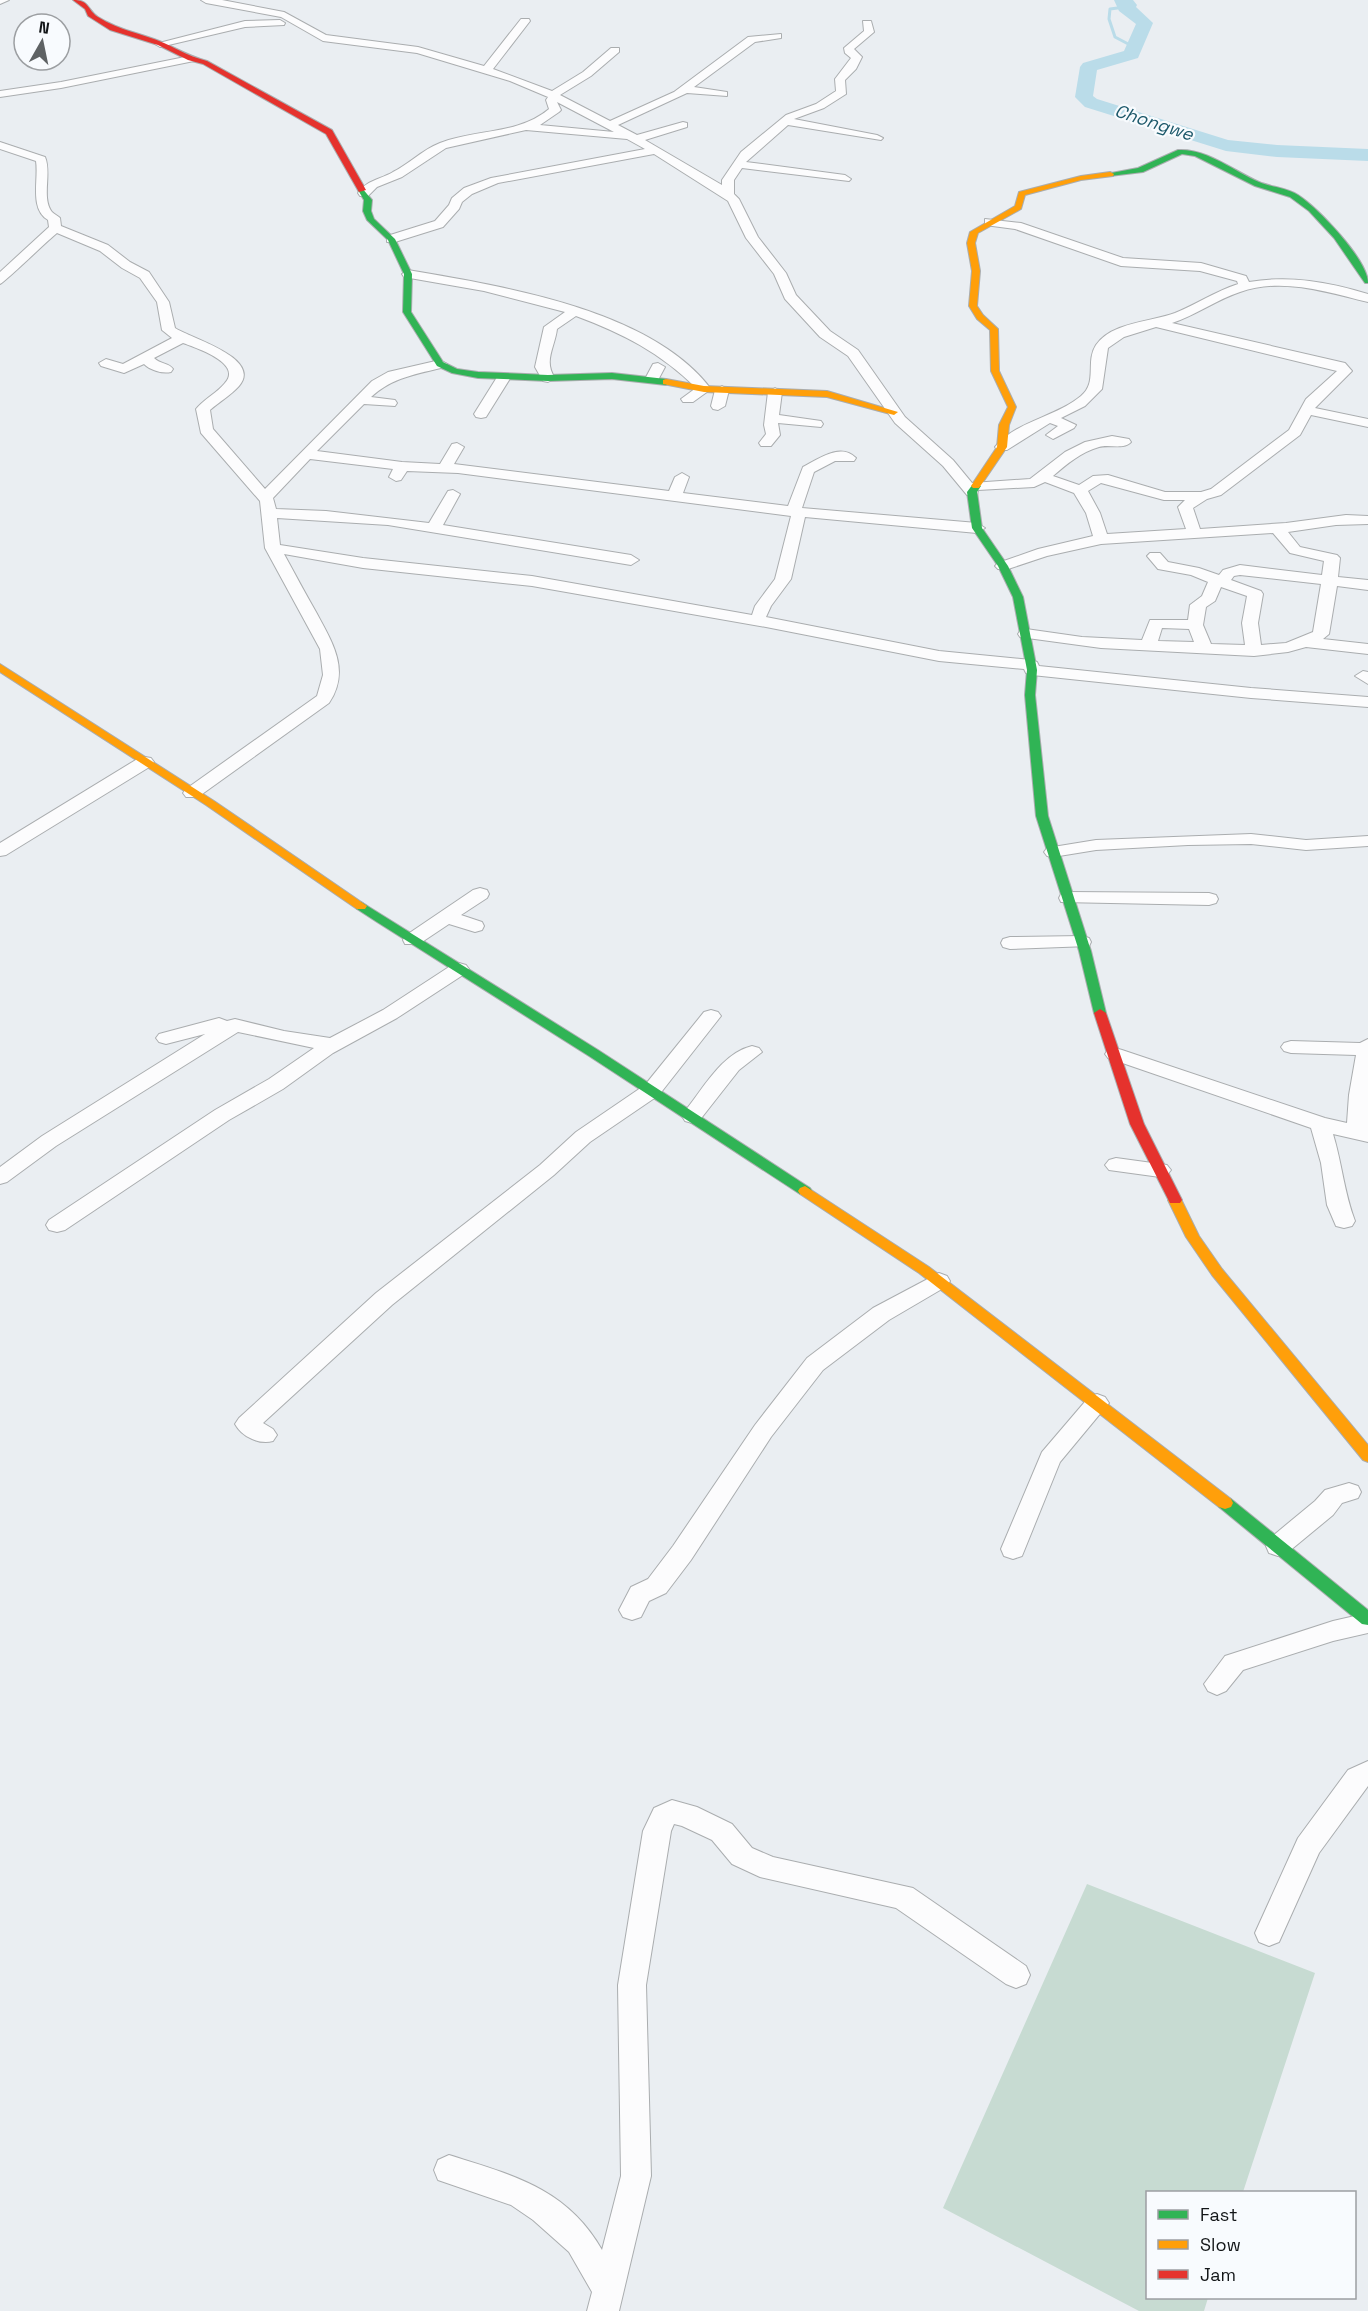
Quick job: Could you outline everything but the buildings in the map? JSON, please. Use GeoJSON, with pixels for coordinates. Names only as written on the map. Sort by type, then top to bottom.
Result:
{"type":"FeatureCollection","features":[{"type":"Feature","properties":{"kind":"street"},"geometry":{"type":"LineString","coordinates":[[76,0],[88,8],[90,15],[112,29],[160,44],[190,59],[205,62],[329,132],[342,149],[348,167],[368,200],[367,211],[371,220],[391,239],[408,274],[407,312],[440,364],[455,371],[504,377],[548,378],[655,373],[704,389],[836,396],[894,412]]}},
{"type":"Feature","properties":{"kind":"street"},"geometry":{"type":"LineString","coordinates":[[206,0],[284,15],[323,38],[418,50],[514,79],[609,124],[728,194]]}},
{"type":"Feature","properties":{"kind":"street"},"geometry":{"type":"LineString","coordinates":[[486,71],[525,21]]}},
{"type":"Feature","properties":{"kind":"street"},"geometry":{"type":"LineString","coordinates":[[160,44],[253,23],[295,23]]}},
{"type":"Feature","properties":{"kind":"street"},"geometry":{"type":"LineString","coordinates":[[867,23],[868,32],[849,48],[849,51],[857,57],[852,67],[840,79],[842,92],[820,106],[786,121],[745,154],[728,180],[728,194],[752,238],[780,273],[790,296],[825,334],[853,353],[879,387],[894,412],[975,489],[1034,483],[1065,457],[1099,440],[1113,439],[1124,442]]}},
{"type":"Feature","properties":{"kind":"street"},"geometry":{"type":"LineString","coordinates":[[609,124],[665,101],[685,89],[752,39],[777,36]]}},
{"type":"Feature","properties":{"kind":"street"},"geometry":{"type":"LineString","coordinates":[[526,127],[554,112],[551,100],[554,96],[568,84],[587,74],[615,50]]}},
{"type":"Feature","properties":{"kind":"street"},"geometry":{"type":"LineString","coordinates":[[0,94],[42,86],[61,86],[190,59]]}},
{"type":"Feature","properties":{"kind":"street"},"geometry":{"type":"LineString","coordinates":[[698,67],[712,69]]}},
{"type":"Feature","properties":{"kind":"street"},"geometry":{"type":"LineString","coordinates":[[685,89],[723,94]]}},
{"type":"Feature","properties":{"kind":"street"},"geometry":{"type":"LineString","coordinates":[[786,121],[877,138]]}},
{"type":"Feature","properties":{"kind":"street"},"geometry":{"type":"LineString","coordinates":[[364,193],[368,186],[391,178],[441,146],[482,135],[526,127],[633,138],[683,125]]}},
{"type":"Feature","properties":{"kind":"street"},"geometry":{"type":"LineString","coordinates":[[0,145],[41,159],[45,175],[40,190],[48,214],[54,218],[55,228]]}},
{"type":"Feature","properties":{"kind":"street"},"geometry":{"type":"LineString","coordinates":[[391,239],[439,224],[455,206],[456,201],[468,191],[495,180],[654,151]]}},
{"type":"Feature","properties":{"kind":"street"},"geometry":{"type":"LineString","coordinates":[[1002,447],[1004,425],[1012,407],[996,371],[994,329],[980,317],[973,306],[976,271],[971,243],[974,232],[1018,207],[1022,194],[1029,190],[1081,178],[1140,170],[1175,154],[1190,152],[1212,160],[1258,184],[1293,195],[1312,209],[1337,236],[1368,280]]}},
{"type":"Feature","properties":{"kind":"street"},"geometry":{"type":"LineString","coordinates":[[738,164],[845,179]]}},
{"type":"Feature","properties":{"kind":"street"},"geometry":{"type":"LineString","coordinates":[[989,222],[1031,231],[1121,262],[1214,270],[1242,279],[1245,286]]}},
{"type":"Feature","properties":{"kind":"street"},"geometry":{"type":"LineString","coordinates":[[0,280],[15,263],[55,228]]}},
{"type":"Feature","properties":{"kind":"street"},"geometry":{"type":"LineString","coordinates":[[55,228],[104,248],[126,265],[145,275],[163,302],[168,330],[181,339],[222,355],[237,371],[234,383],[203,409],[206,430],[265,497],[270,513],[269,528],[273,548],[328,649],[332,664],[328,692],[307,712],[253,747],[192,794]]}},
{"type":"Feature","properties":{"kind":"street"},"geometry":{"type":"LineString","coordinates":[[408,274],[504,292],[604,320],[639,336],[691,372],[704,389]]}},
{"type":"Feature","properties":{"kind":"street"},"geometry":{"type":"LineString","coordinates":[[1368,298],[1315,285],[1277,283],[1245,286],[1192,312],[1107,341],[1100,349],[1097,366],[1100,375],[1096,388],[1080,403],[1049,418],[1002,447],[975,489],[977,528],[1003,566],[1018,597],[1026,634],[1032,668],[1030,695],[1042,816],[1082,942],[1098,1008],[1137,1124],[1193,1237],[1217,1272],[1368,1456]]}},
{"type":"Feature","properties":{"kind":"street"},"geometry":{"type":"LineString","coordinates":[[548,378],[542,373],[540,362],[551,339],[551,327],[574,312]]}},
{"type":"Feature","properties":{"kind":"street"},"geometry":{"type":"LineString","coordinates":[[1098,479],[1108,479],[1164,496],[1202,496],[1216,492],[1295,432],[1306,411],[1345,371],[1343,368],[1218,336],[1192,333],[1157,323]]}},
{"type":"Feature","properties":{"kind":"street"},"geometry":{"type":"LineString","coordinates":[[106,363],[124,369],[181,339]]}},
{"type":"Feature","properties":{"kind":"street"},"geometry":{"type":"LineString","coordinates":[[146,357],[153,365],[165,369]]}},
{"type":"Feature","properties":{"kind":"street"},"geometry":{"type":"LineString","coordinates":[[265,497],[377,384],[393,375],[440,364]]}},
{"type":"Feature","properties":{"kind":"street"},"geometry":{"type":"LineString","coordinates":[[481,414],[504,377]]}},
{"type":"Feature","properties":{"kind":"street"},"geometry":{"type":"LineString","coordinates":[[688,399],[704,389]]}},
{"type":"Feature","properties":{"kind":"street"},"geometry":{"type":"LineString","coordinates":[[718,406],[722,390]]}},
{"type":"Feature","properties":{"kind":"street"},"geometry":{"type":"LineString","coordinates":[[766,443],[773,435],[775,392]]}},
{"type":"Feature","properties":{"kind":"street"},"geometry":{"type":"LineString","coordinates":[[363,400],[390,403]]}},
{"type":"Feature","properties":{"kind":"street"},"geometry":{"type":"LineString","coordinates":[[1306,411],[1368,423]]}},
{"type":"Feature","properties":{"kind":"street"},"geometry":{"type":"LineString","coordinates":[[772,418],[816,424]]}},
{"type":"Feature","properties":{"kind":"street"},"geometry":{"type":"LineString","coordinates":[[1049,418],[1069,425],[1053,435]]}},
{"type":"Feature","properties":{"kind":"street"},"geometry":{"type":"LineString","coordinates":[[444,469],[457,447]]}},
{"type":"Feature","properties":{"kind":"street"},"geometry":{"type":"LineString","coordinates":[[306,454],[399,472],[444,469],[515,475],[796,511],[977,528]]}},
{"type":"Feature","properties":{"kind":"street"},"geometry":{"type":"LineString","coordinates":[[757,621],[763,606],[783,579],[796,511],[808,470],[832,456],[849,458]]}},
{"type":"Feature","properties":{"kind":"street"},"geometry":{"type":"LineString","coordinates":[[1080,490],[1114,468],[1107,464]]}},
{"type":"Feature","properties":{"kind":"street"},"geometry":{"type":"LineString","coordinates":[[675,496],[682,477]]}},
{"type":"Feature","properties":{"kind":"street"},"geometry":{"type":"LineString","coordinates":[[1043,477],[1080,490],[1093,513],[1101,539]]}},
{"type":"Feature","properties":{"kind":"street"},"geometry":{"type":"LineString","coordinates":[[434,528],[453,494]]}},
{"type":"Feature","properties":{"kind":"street"},"geometry":{"type":"LineString","coordinates":[[1195,535],[1185,507],[1202,496]]}},
{"type":"Feature","properties":{"kind":"street"},"geometry":{"type":"LineString","coordinates":[[270,513],[326,515],[434,528],[631,560]]}},
{"type":"Feature","properties":{"kind":"street"},"geometry":{"type":"LineString","coordinates":[[1003,566],[1043,552],[1101,539],[1276,529],[1310,525],[1334,519],[1368,520]]}},
{"type":"Feature","properties":{"kind":"street"},"geometry":{"type":"LineString","coordinates":[[1276,529],[1295,550],[1332,558],[1321,634],[1305,642]]}},
{"type":"Feature","properties":{"kind":"street"},"geometry":{"type":"LineString","coordinates":[[273,548],[363,563],[532,581],[939,656],[1262,694],[1368,702]]}},
{"type":"Feature","properties":{"kind":"street"},"geometry":{"type":"LineString","coordinates":[[1155,556],[1163,566],[1194,571],[1255,594],[1250,614],[1249,636],[1254,651]]}},
{"type":"Feature","properties":{"kind":"street"},"geometry":{"type":"LineString","coordinates":[[1205,648],[1195,625],[1198,605],[1209,598],[1219,581],[1228,573],[1240,570],[1368,585]]}},
{"type":"Feature","properties":{"kind":"street"},"geometry":{"type":"LineString","coordinates":[[1150,646],[1156,623],[1195,625]]}},
{"type":"Feature","properties":{"kind":"street"},"geometry":{"type":"LineString","coordinates":[[1322,626],[1336,628],[1353,642],[1368,648]]}},
{"type":"Feature","properties":{"kind":"street"},"geometry":{"type":"LineString","coordinates":[[1026,634],[1098,644],[1254,651],[1305,642],[1368,648]]}},
{"type":"Feature","properties":{"kind":"street"},"geometry":{"type":"LineString","coordinates":[[0,667],[192,794],[210,803],[412,940],[652,1090],[939,1281],[1278,1546],[1368,1621]]}},
{"type":"Feature","properties":{"kind":"street"},"geometry":{"type":"LineString","coordinates":[[0,851],[145,762]]}},
{"type":"Feature","properties":{"kind":"street"},"geometry":{"type":"LineString","coordinates":[[1053,852],[1096,845],[1188,840],[1251,839],[1306,845],[1368,841]]}},
{"type":"Feature","properties":{"kind":"street"},"geometry":{"type":"LineString","coordinates":[[412,940],[480,894]]}},
{"type":"Feature","properties":{"kind":"street"},"geometry":{"type":"LineString","coordinates":[[1068,898],[1209,899]]}},
{"type":"Feature","properties":{"kind":"street"},"geometry":{"type":"LineString","coordinates":[[447,917],[475,926]]}},
{"type":"Feature","properties":{"kind":"street"},"geometry":{"type":"LineString","coordinates":[[1010,943],[1082,942]]}},
{"type":"Feature","properties":{"kind":"street"},"geometry":{"type":"LineString","coordinates":[[57,1225],[163,1152],[276,1084],[332,1045],[390,1014],[459,969]]}},
{"type":"Feature","properties":{"kind":"street"},"geometry":{"type":"LineString","coordinates":[[265,1435],[247,1425],[384,1299],[547,1170],[583,1137],[652,1090],[711,1016]]}},
{"type":"Feature","properties":{"kind":"street"},"geometry":{"type":"LineString","coordinates":[[166,1038],[219,1024],[235,1025],[332,1045]]}},
{"type":"Feature","properties":{"kind":"street"},"geometry":{"type":"LineString","coordinates":[[0,1177],[49,1141],[235,1025]]}},
{"type":"Feature","properties":{"kind":"street"},"geometry":{"type":"LineString","coordinates":[[1115,1054],[1320,1124],[1362,1133],[1359,1095],[1368,1047],[1292,1047]]}},
{"type":"Feature","properties":{"kind":"street"},"geometry":{"type":"LineString","coordinates":[[692,1116],[732,1066],[752,1052]]}},
{"type":"Feature","properties":{"kind":"street"},"geometry":{"type":"LineString","coordinates":[[1320,1124],[1332,1163],[1338,1205],[1344,1221]]}},
{"type":"Feature","properties":{"kind":"street"},"geometry":{"type":"LineString","coordinates":[[1116,1165],[1160,1170]]}},
{"type":"Feature","properties":{"kind":"street"},"geometry":{"type":"LineString","coordinates":[[632,1610],[640,1594],[657,1586],[682,1553],[763,1431],[815,1364],[881,1314],[939,1281]]}},
{"type":"Feature","properties":{"kind":"street"},"geometry":{"type":"LineString","coordinates":[[1013,1549],[1050,1458],[1097,1403]]}},
{"type":"Feature","properties":{"kind":"street"},"geometry":{"type":"LineString","coordinates":[[1278,1546],[1324,1508],[1334,1496],[1349,1492]]}},
{"type":"Feature","properties":{"kind":"street"},"geometry":{"type":"LineString","coordinates":[[1217,1684],[1234,1663],[1368,1621]]}},
{"type":"Feature","properties":{"kind":"street"},"geometry":{"type":"LineString","coordinates":[[1269,1933],[1308,1846],[1358,1778],[1368,1772]]}},
{"type":"Feature","properties":{"kind":"street"},"geometry":{"type":"LineString","coordinates":[[606,2300],[636,2176],[632,1985],[657,1831],[663,1816],[672,1812],[687,1815],[722,1832],[742,1856],[770,1868],[903,1897],[1016,1975]]}},
{"type":"Feature","properties":{"kind":"street"},"geometry":{"type":"LineString","coordinates":[[449,2170],[520,2193],[544,2208],[580,2241],[606,2300]]}},
{"type":"Feature","properties":{"kind":"green space"},"geometry":{"type":"Polygon","coordinates":[[[1087,1884],[1315,1973],[1243,2191],[1146,2191],[1146,2299],[1208,2299],[1204,2311],[1139,2311],[943,2208],[1087,1884]]]}},
{"type":"Feature","properties":{"kind":"waterway","name":"Chongwe"},"geometry":{"type":"LineString","coordinates":[[1122,0],[1129,5],[1125,7],[1145,23],[1132,54],[1089,67],[1084,97],[1091,103],[1226,145],[1277,151],[1368,155]]}},
{"type":"Feature","properties":{"kind":"waterway"},"geometry":{"type":"LineString","coordinates":[[1125,7],[1110,9],[1109,19],[1115,37],[1132,46]]}},
{"type":"Feature","properties":{"kind":"traffic: fast"},"geometry":{"type":"LineString","coordinates":[[1110,174],[1140,170],[1181,152],[1197,154],[1258,184],[1293,195],[1312,209],[1337,236],[1368,281]]}},
{"type":"Feature","properties":{"kind":"traffic: fast"},"geometry":{"type":"LineString","coordinates":[[362,190],[368,200],[367,211],[371,220],[391,239],[408,274],[407,312],[440,364],[455,371],[478,375],[548,378],[612,376],[666,382]]}},
{"type":"Feature","properties":{"kind":"traffic: fast"},"geometry":{"type":"LineString","coordinates":[[976,486],[972,492],[977,528],[1003,566],[1018,597],[1032,670],[1030,695],[1042,816],[1085,951],[1100,1013]]}},
{"type":"Feature","properties":{"kind":"traffic: fast"},"geometry":{"type":"LineString","coordinates":[[361,906],[594,1053],[805,1191]]}},
{"type":"Feature","properties":{"kind":"traffic: fast"},"geometry":{"type":"LineString","coordinates":[[1225,1503],[1368,1619]]}},
{"type":"Feature","properties":{"kind":"traffic: slow"},"geometry":{"type":"LineString","coordinates":[[976,486],[1002,447],[1004,425],[1012,407],[995,371],[994,329],[980,317],[973,306],[976,271],[971,243],[974,232],[1018,207],[1022,194],[1029,191],[1081,178],[1110,174]]}},
{"type":"Feature","properties":{"kind":"traffic: slow"},"geometry":{"type":"LineString","coordinates":[[666,382],[704,389],[827,394],[894,412]]}},
{"type":"Feature","properties":{"kind":"traffic: slow"},"geometry":{"type":"LineString","coordinates":[[0,667],[210,803],[361,906]]}},
{"type":"Feature","properties":{"kind":"traffic: slow"},"geometry":{"type":"LineString","coordinates":[[805,1191],[924,1270],[1225,1503]]}},
{"type":"Feature","properties":{"kind":"traffic: slow"},"geometry":{"type":"LineString","coordinates":[[1175,1200],[1193,1237],[1217,1272],[1368,1456]]}},
{"type":"Feature","properties":{"kind":"traffic: jam"},"geometry":{"type":"LineString","coordinates":[[76,0],[88,8],[90,15],[112,29],[160,44],[190,59],[205,62],[329,132],[362,190]]}},
{"type":"Feature","properties":{"kind":"traffic: jam"},"geometry":{"type":"LineString","coordinates":[[1100,1013],[1137,1124],[1175,1200]]}}]}
